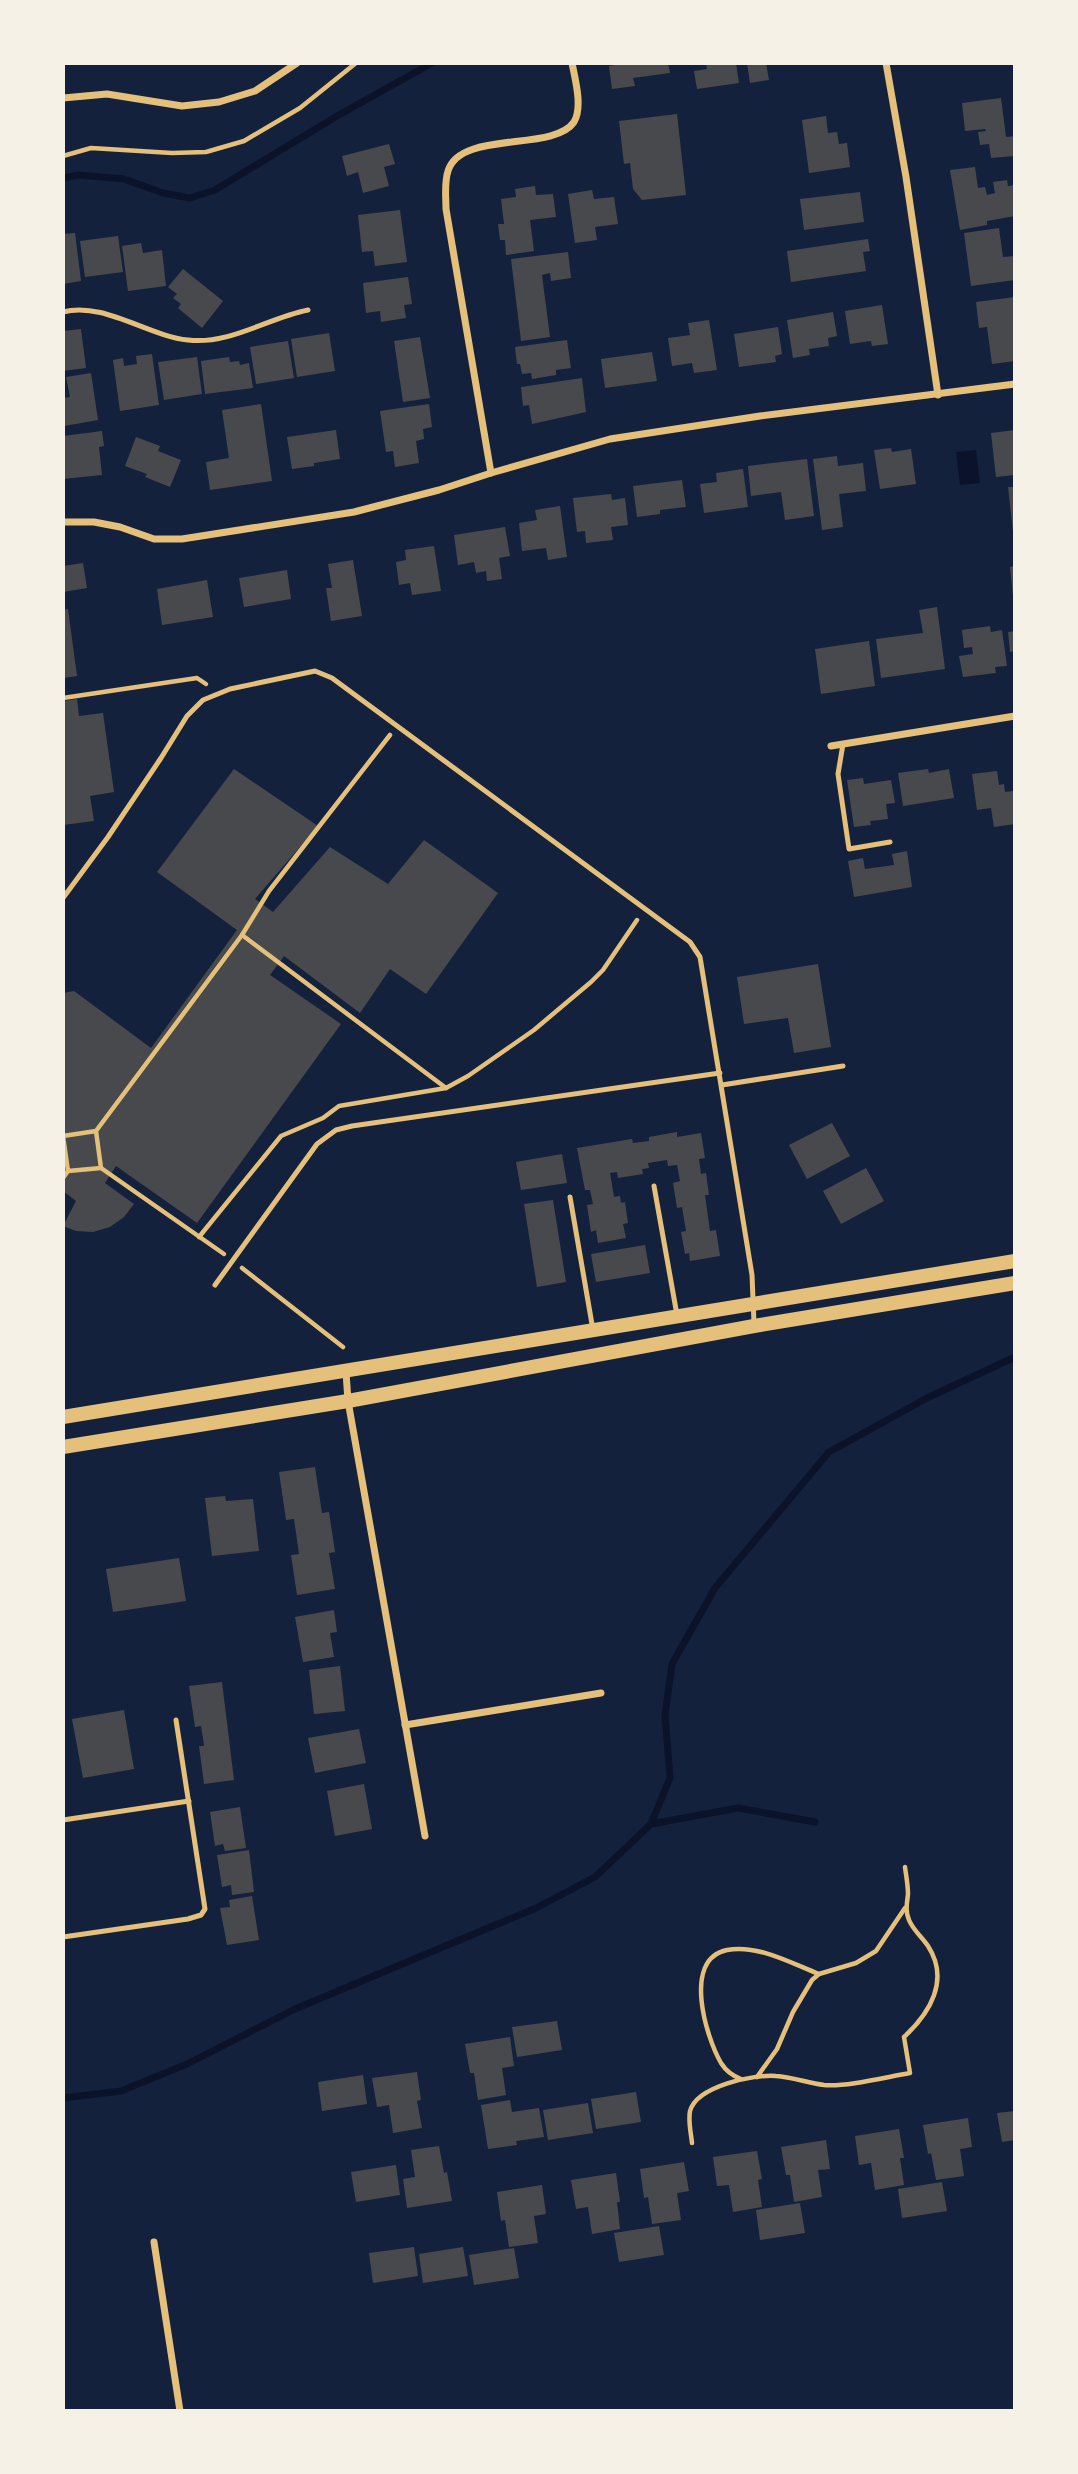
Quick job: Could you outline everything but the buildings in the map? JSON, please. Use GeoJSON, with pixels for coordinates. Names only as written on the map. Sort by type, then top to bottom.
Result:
{"type":"FeatureCollection","features":[{"type":"Feature","properties":{"kind":"main road"},"geometry":{"type":"LineString","coordinates":[[63,1418],[1015,1261]]}},
{"type":"Feature","properties":{"kind":"main road"},"geometry":{"type":"LineString","coordinates":[[63,1447],[348,1401],[754,1326],[1015,1283]]}},
{"type":"Feature","properties":{"kind":"street"},"geometry":{"type":"LineString","coordinates":[[63,98],[107,94],[182,106],[219,102],[255,91],[297,63]]}},
{"type":"Feature","properties":{"kind":"street"},"geometry":{"type":"LineString","coordinates":[[491,473],[446,209],[448,169],[459,155],[487,146],[564,131],[575,121],[578,106],[572,63]]}},
{"type":"Feature","properties":{"kind":"street"},"geometry":{"type":"LineString","coordinates":[[886,63],[906,177],[938,395]]}},
{"type":"Feature","properties":{"kind":"street"},"geometry":{"type":"LineString","coordinates":[[63,522],[94,522],[121,527],[154,539],[182,540],[354,512],[439,490],[610,439],[772,414],[1015,384]]}},
{"type":"Feature","properties":{"kind":"street"},"geometry":{"type":"LineString","coordinates":[[831,746],[1015,716]]}},
{"type":"Feature","properties":{"kind":"street"},"geometry":{"type":"LineString","coordinates":[[346,1372],[348,1401],[425,1836]]}},
{"type":"Feature","properties":{"kind":"street"},"geometry":{"type":"LineString","coordinates":[[405,1725],[601,1693]]}},
{"type":"Feature","properties":{"kind":"street"},"geometry":{"type":"LineString","coordinates":[[154,2242],[180,2411]]}},
{"type":"Feature","properties":{"kind":"lane"},"geometry":{"type":"LineString","coordinates":[[63,312],[91,311],[153,332],[188,340],[215,341],[288,314],[308,310]]}},
{"type":"Feature","properties":{"kind":"lane"},"geometry":{"type":"LineString","coordinates":[[63,898],[162,758],[187,716],[203,700],[219,693],[315,671],[331,678],[690,942],[700,957],[755,1302],[754,1326]]}},
{"type":"Feature","properties":{"kind":"lane"},"geometry":{"type":"LineString","coordinates":[[843,744],[838,774],[849,849],[890,842]]}},
{"type":"Feature","properties":{"kind":"lane"},"geometry":{"type":"LineString","coordinates":[[722,1085],[843,1066]]}},
{"type":"Feature","properties":{"kind":"lane"},"geometry":{"type":"LineString","coordinates":[[215,1286],[317,1144],[336,1130],[720,1073]]}},
{"type":"Feature","properties":{"kind":"lane"},"geometry":{"type":"LineString","coordinates":[[654,1186],[677,1315]]}},
{"type":"Feature","properties":{"kind":"lane"},"geometry":{"type":"LineString","coordinates":[[570,1197],[593,1330]]}},
{"type":"Feature","properties":{"kind":"lane"},"geometry":{"type":"LineString","coordinates":[[63,1937],[201,1915],[205,1903],[176,1720]]}},
{"type":"Feature","properties":{"kind":"lane"},"geometry":{"type":"LineString","coordinates":[[63,1820],[189,1801]]}},
{"type":"Feature","properties":{"kind":"path"},"geometry":{"type":"LineString","coordinates":[[63,156],[91,148],[172,153],[206,152],[244,141],[300,108],[356,63]]}},
{"type":"Feature","properties":{"kind":"path"},"geometry":{"type":"LineString","coordinates":[[63,698],[197,678],[219,693]]}},
{"type":"Feature","properties":{"kind":"path"},"geometry":{"type":"LineString","coordinates":[[68,1171],[101,1168],[96,1131],[242,935],[269,891],[397,726]]}},
{"type":"Feature","properties":{"kind":"path"},"geometry":{"type":"LineString","coordinates":[[199,1237],[281,1136],[323,1118],[339,1106],[446,1088],[501,1055],[534,1031],[603,970],[624,936],[646,909]]}},
{"type":"Feature","properties":{"kind":"path"},"geometry":{"type":"LineString","coordinates":[[242,935],[446,1088]]}},
{"type":"Feature","properties":{"kind":"path"},"geometry":{"type":"LineString","coordinates":[[63,1178],[68,1171],[63,1136],[96,1131]]}},
{"type":"Feature","properties":{"kind":"path"},"geometry":{"type":"LineString","coordinates":[[757,2077],[777,2049],[793,2012],[812,1979],[819,1974],[856,1963],[876,1951],[905,1907],[908,1893],[905,1867]]}},
{"type":"Feature","properties":{"kind":"path"},"geometry":{"type":"LineString","coordinates":[[692,2143],[689,2123],[691,2109],[701,2097],[718,2086],[757,2077],[775,2076],[826,2085],[910,2073],[904,2037],[919,2024],[930,2007],[937,1990],[937,1972],[934,1958],[908,1920],[905,1907]]}},
{"type":"Feature","properties":{"kind":"path"},"geometry":{"type":"LineString","coordinates":[[742,2080],[732,2076],[722,2064],[714,2047],[706,2022],[701,1991],[703,1967],[714,1955],[724,1950],[739,1949],[761,1952],[819,1974]]}},
{"type":"Feature","properties":{"kind":"water"},"geometry":{"type":"Polygon","coordinates":[[[976,450],[980,483],[960,485],[956,452],[976,450]]]}},
{"type":"Feature","properties":{"kind":"waterway"},"geometry":{"type":"LineString","coordinates":[[63,178],[78,175],[124,179],[163,193],[190,198],[215,190],[337,116],[432,63]]}},
{"type":"Feature","properties":{"kind":"waterway"},"geometry":{"type":"LineString","coordinates":[[63,2098],[121,2091],[187,2064],[295,2009],[536,1908],[595,1877],[651,1824],[670,1778],[665,1715],[672,1664],[715,1588],[829,1452],[929,1397],[1015,1357]]}},
{"type":"Feature","properties":{"kind":"waterway"},"geometry":{"type":"LineString","coordinates":[[651,1824],[738,1808],[815,1822]]}}]}
